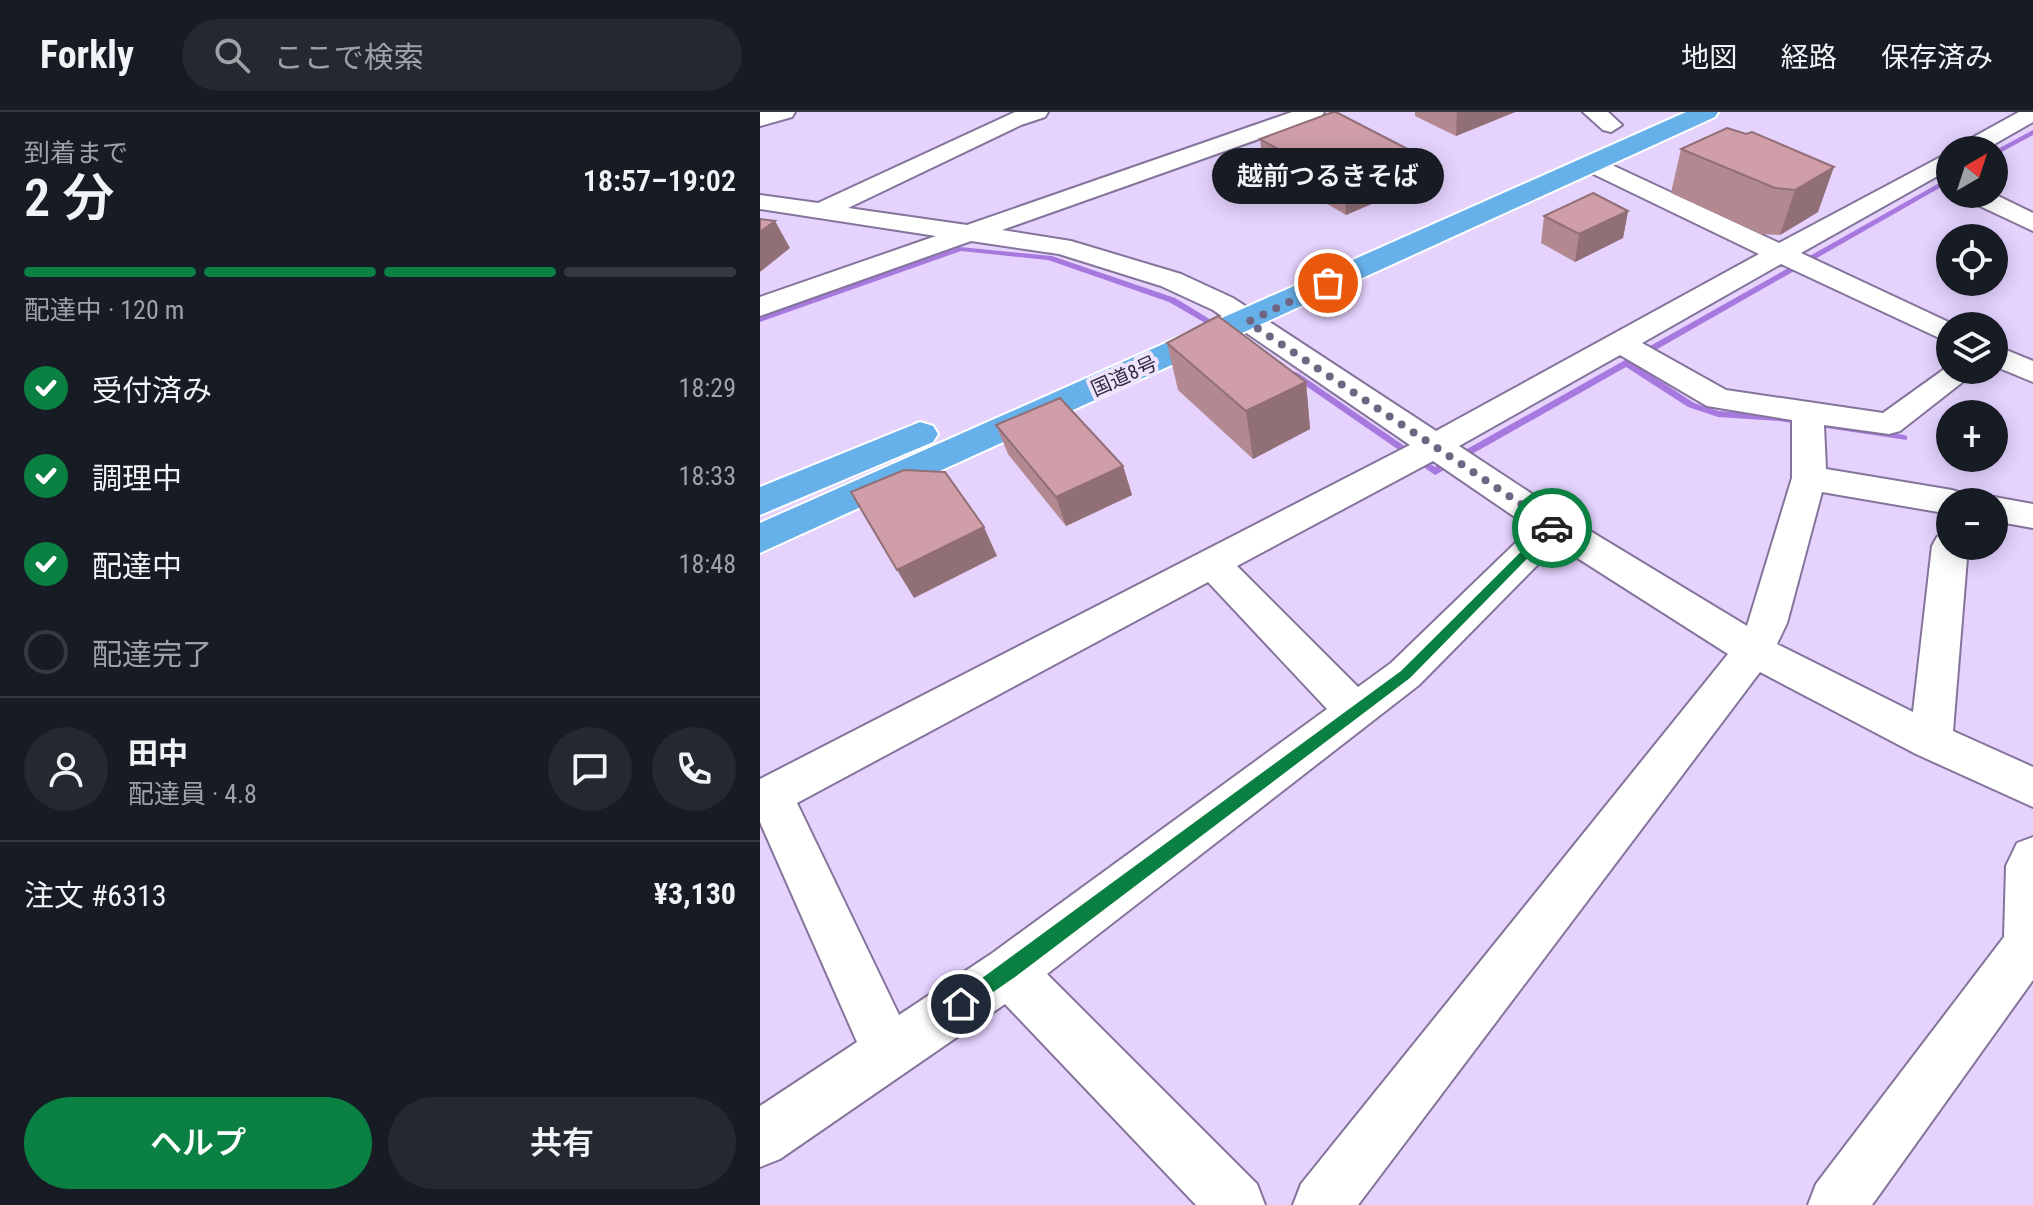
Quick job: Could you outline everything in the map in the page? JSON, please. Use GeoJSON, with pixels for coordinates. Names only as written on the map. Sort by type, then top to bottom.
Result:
{"type":"FeatureCollection","features":[{"type":"Feature","properties":{"kind":"highway","name":"国道8号"},"geometry":{"type":"LineString","coordinates":[[760,539],[1235,313],[1602,119],[1644,112]]}},
{"type":"Feature","properties":{"kind":"highway","name":"国道8号"},"geometry":{"type":"LineString","coordinates":[[760,502],[1409,245],[1706,112]]}},
{"type":"Feature","properties":{"kind":"street"},"geometry":{"type":"LineString","coordinates":[[760,119],[784,112]]}},
{"type":"Feature","properties":{"kind":"street"},"geometry":{"type":"LineString","coordinates":[[821,211],[1008,116],[1037,112]]}},
{"type":"Feature","properties":{"kind":"street"},"geometry":{"type":"LineString","coordinates":[[760,307],[1311,112]]}},
{"type":"Feature","properties":{"kind":"street"},"geometry":{"type":"LineString","coordinates":[[1996,136],[2028,121]]}},
{"type":"Feature","properties":{"kind":"street"},"geometry":{"type":"LineString","coordinates":[[1591,164],[1936,327]]}},
{"type":"Feature","properties":{"kind":"street"},"geometry":{"type":"LineString","coordinates":[[889,1053],[765,798],[1434,446],[1781,254],[1936,175]]}},
{"type":"Feature","properties":{"kind":"street"},"geometry":{"type":"LineString","coordinates":[[760,202],[1062,247],[1171,280],[1235,313],[1554,526],[1754,650],[1931,741],[2033,788]]}},
{"type":"Feature","properties":{"kind":"street"},"geometry":{"type":"LineString","coordinates":[[2002,208],[2033,223]]}},
{"type":"Feature","properties":{"kind":"street"},"geometry":{"type":"LineString","coordinates":[[1621,343],[1718,399],[1889,424],[1944,384]]}},
{"type":"Feature","properties":{"kind":"street"},"geometry":{"type":"LineString","coordinates":[[2008,361],[2033,373]]}},
{"type":"Feature","properties":{"kind":"street"},"geometry":{"type":"LineString","coordinates":[[1322,1205],[1754,650],[1768,623],[1809,478],[1808,412]]}},
{"type":"Feature","properties":{"kind":"street"},"geometry":{"type":"LineString","coordinates":[[1809,478],[1936,499]]}},
{"type":"Feature","properties":{"kind":"street"},"geometry":{"type":"LineString","coordinates":[[2008,512],[2033,516]]}},
{"type":"Feature","properties":{"kind":"street"},"geometry":{"type":"LineString","coordinates":[[760,1139],[1009,972],[1356,712],[1405,674],[1554,526]]}},
{"type":"Feature","properties":{"kind":"street"},"geometry":{"type":"LineString","coordinates":[[1931,741],[1949,560]]}},
{"type":"Feature","properties":{"kind":"street"},"geometry":{"type":"LineString","coordinates":[[1212,563],[1356,712]]}},
{"type":"Feature","properties":{"kind":"street"},"geometry":{"type":"LineString","coordinates":[[1837,1205],[2028,945],[2032,887]]}},
{"type":"Feature","properties":{"kind":"street"},"geometry":{"type":"LineString","coordinates":[[1009,972],[1236,1205]]}},
{"type":"Feature","properties":{"kind":"building"},"geometry":{"type":"Polygon","coordinates":[[[1333,112],[1421,156],[1345,187],[1260,139],[1333,112]]]}},
{"type":"Feature","properties":{"kind":"building"},"geometry":{"type":"Polygon","coordinates":[[[1727,128],[1746,134],[1752,132],[1834,167],[1795,190],[1775,188],[1681,149],[1727,128]]]}},
{"type":"Feature","properties":{"kind":"building"},"geometry":{"type":"Polygon","coordinates":[[[1593,193],[1628,211],[1579,234],[1544,216],[1593,193]]]}},
{"type":"Feature","properties":{"kind":"building"},"geometry":{"type":"Polygon","coordinates":[[[760,219],[775,221],[760,232],[760,219]]]}},
{"type":"Feature","properties":{"kind":"building"},"geometry":{"type":"Polygon","coordinates":[[[1218,316],[1306,382],[1246,411],[1167,343],[1218,316]]]}},
{"type":"Feature","properties":{"kind":"building"},"geometry":{"type":"Polygon","coordinates":[[[1060,398],[1123,466],[1056,497],[996,425],[1060,398]]]}},
{"type":"Feature","properties":{"kind":"building"},"geometry":{"type":"Polygon","coordinates":[[[904,470],[945,472],[984,527],[897,570],[851,492],[904,470]]]}},
{"type":"Feature","properties":{"kind":"waterway"},"geometry":{"type":"LineString","coordinates":[[2008,146],[2033,132]]}},
{"type":"Feature","properties":{"kind":"waterway"},"geometry":{"type":"LineString","coordinates":[[1626,363],[1936,187]]}},
{"type":"Feature","properties":{"kind":"waterway"},"geometry":{"type":"LineString","coordinates":[[760,319],[960,249],[1049,258],[1172,300],[1222,329]]}},
{"type":"Feature","properties":{"kind":"waterway"},"geometry":{"type":"LineString","coordinates":[[1295,375],[1435,472],[1626,363]]}},
{"type":"Feature","properties":{"kind":"waterway"},"geometry":{"type":"LineString","coordinates":[[1626,363],[1691,405],[1718,414],[1779,418],[1904,438]]}},
{"type":"Feature","properties":{"kind":"way so far"},"geometry":{"type":"LineString","coordinates":[[1328,283],[1248,322],[1554,526],[1552,528]]}},
{"type":"Feature","properties":{"kind":"place","name":"越前つるきそば"},"geometry":{"type":"Point","coordinates":[1328,283]}},
{"type":"Feature","properties":{"kind":"route"},"geometry":{"type":"LineString","coordinates":[[961,1004],[1009,972],[1405,674],[1552,528]]}}]}
